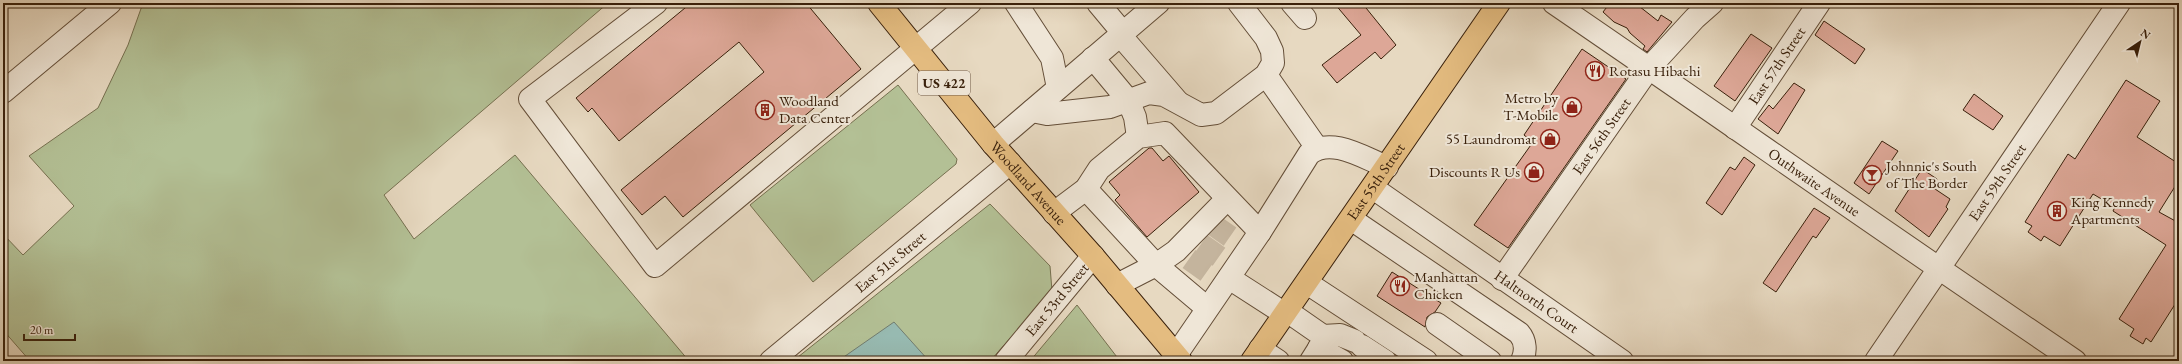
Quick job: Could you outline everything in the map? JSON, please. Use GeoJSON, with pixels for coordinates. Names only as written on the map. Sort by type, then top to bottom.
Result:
{"type":"FeatureCollection","features":[{"type":"Feature","properties":{"kind":"main road","name":"Woodland Avenue"},"geometry":{"type":"LineString","coordinates":[[879,3],[993,144],[1093,256],[1179,358]]}},
{"type":"Feature","properties":{"kind":"main road","name":"East 55th Street"},"geometry":{"type":"LineString","coordinates":[[1256,355],[1373,188],[1499,3]]}},
{"type":"Feature","properties":{"kind":"street"},"geometry":{"type":"LineString","coordinates":[[3,92],[110,3]]}},
{"type":"Feature","properties":{"kind":"street"},"geometry":{"type":"LineString","coordinates":[[656,3],[530,99],[655,266],[970,3]]}},
{"type":"Feature","properties":{"kind":"street"},"geometry":{"type":"LineString","coordinates":[[1016,3],[1052,58],[1058,88]]}},
{"type":"Feature","properties":{"kind":"street"},"geometry":{"type":"LineString","coordinates":[[1098,3],[1124,32],[1177,101]]}},
{"type":"Feature","properties":{"kind":"street"},"geometry":{"type":"LineString","coordinates":[[1120,3],[1124,32]]}},
{"type":"Feature","properties":{"kind":"street"},"geometry":{"type":"LineString","coordinates":[[993,144],[1158,3]]}},
{"type":"Feature","properties":{"kind":"street"},"geometry":{"type":"LineString","coordinates":[[1032,111],[1047,114],[1110,107],[1149,93],[1164,95],[1177,101],[1189,110],[1201,115],[1216,113],[1266,75],[1273,63],[1272,51],[1266,38],[1239,3]]}},
{"type":"Feature","properties":{"kind":"street","name":"Outhwaite Avenue"},"geometry":{"type":"LineString","coordinates":[[1554,3],[1820,185],[1939,270],[2075,361]]}},
{"type":"Feature","properties":{"kind":"street","name":"East 56th Street"},"geometry":{"type":"LineString","coordinates":[[1502,279],[1649,68],[1695,18],[1712,3]]}},
{"type":"Feature","properties":{"kind":"street","name":"East 57th Street"},"geometry":{"type":"LineString","coordinates":[[1735,128],[1819,3]]}},
{"type":"Feature","properties":{"kind":"street","name":"East 59th Street"},"geometry":{"type":"LineString","coordinates":[[1876,361],[2119,3]]}},
{"type":"Feature","properties":{"kind":"street"},"geometry":{"type":"LineString","coordinates":[[1093,58],[1128,100],[1135,117],[1138,137]]}},
{"type":"Feature","properties":{"kind":"street"},"geometry":{"type":"LineString","coordinates":[[1266,75],[1317,148]]}},
{"type":"Feature","properties":{"kind":"street"},"geometry":{"type":"LineString","coordinates":[[1054,213],[1086,189],[1099,169],[1138,137],[1165,133],[1260,232]]}},
{"type":"Feature","properties":{"kind":"street"},"geometry":{"type":"LineString","coordinates":[[1179,358],[1227,274],[1245,248],[1260,232],[1309,154],[1317,148],[1326,146],[1341,149],[1387,167]]}},
{"type":"Feature","properties":{"kind":"street","name":"East 51st Street"},"geometry":{"type":"LineString","coordinates":[[771,361],[1010,163]]}},
{"type":"Feature","properties":{"kind":"street","name":"Haltnorth Court"},"geometry":{"type":"LineString","coordinates":[[1373,188],[1622,361]]}},
{"type":"Feature","properties":{"kind":"street"},"geometry":{"type":"LineString","coordinates":[[1086,189],[1156,265],[1207,308]]}},
{"type":"Feature","properties":{"kind":"street"},"geometry":{"type":"LineString","coordinates":[[1117,285],[1189,247],[1227,199]]}},
{"type":"Feature","properties":{"kind":"street"},"geometry":{"type":"LineString","coordinates":[[1351,219],[1520,334],[1524,339],[1523,359]]}},
{"type":"Feature","properties":{"kind":"street","name":"East 53rd Street"},"geometry":{"type":"LineString","coordinates":[[1006,361],[1093,256]]}},
{"type":"Feature","properties":{"kind":"street"},"geometry":{"type":"LineString","coordinates":[[1227,274],[1286,313],[1317,348],[1342,361]]}},
{"type":"Feature","properties":{"kind":"street"},"geometry":{"type":"LineString","coordinates":[[1307,283],[1426,361]]}},
{"type":"Feature","properties":{"kind":"street"},"geometry":{"type":"LineString","coordinates":[[1437,324],[1490,361]]}},
{"type":"Feature","properties":{"kind":"street"},"geometry":{"type":"LineString","coordinates":[[1317,348],[1340,335],[1358,344],[1385,361]]}},
{"type":"Feature","properties":{"kind":"street"},"geometry":{"type":"LineString","coordinates":[[1256,355],[1278,361]]}},
{"type":"Feature","properties":{"kind":"green space"},"geometry":{"type":"Polygon","coordinates":[[[143,3],[608,3],[384,195],[414,239],[515,155],[689,361],[30,361],[3,330],[3,234],[23,255],[74,206],[29,156],[98,108],[128,45],[143,3]]]}},
{"type":"Feature","properties":{"kind":"green space"},"geometry":{"type":"Polygon","coordinates":[[[898,85],[957,159],[956,164],[813,282],[750,205],[898,85]]]}},
{"type":"Feature","properties":{"kind":"green space"},"geometry":{"type":"Polygon","coordinates":[[[990,204],[1050,266],[1052,291],[990,361],[793,361],[990,204]]]}},
{"type":"Feature","properties":{"kind":"green space"},"geometry":{"type":"Polygon","coordinates":[[[1077,305],[1120,361],[1030,361],[1077,305]]]}},
{"type":"Feature","properties":{"kind":"water"},"geometry":{"type":"Polygon","coordinates":[[[894,322],[929,361],[838,361],[894,322]]]}},
{"type":"Feature","properties":{"kind":"building","name":"Woodland Data Center"},"geometry":{"type":"Polygon","coordinates":[[[691,3],[806,3],[861,69],[683,217],[665,196],[642,215],[621,190],[764,72],[739,42],[619,141],[592,108],[588,112],[576,98],[691,3]]]}},
{"type":"Feature","properties":{"kind":"building"},"geometry":{"type":"Polygon","coordinates":[[[1334,3],[1362,3],[1396,45],[1381,59],[1375,52],[1337,83],[1322,65],[1361,35],[1334,3]]]}},
{"type":"Feature","properties":{"kind":"building"},"geometry":{"type":"Polygon","coordinates":[[[1610,3],[1635,3],[1658,21],[1661,15],[1672,22],[1647,52],[1643,49],[1645,46],[1630,33],[1627,28],[1614,22],[1603,12],[1610,3]]]}},
{"type":"Feature","properties":{"kind":"building"},"geometry":{"type":"Polygon","coordinates":[[[1824,21],[1865,49],[1855,64],[1815,35],[1824,21]]]}},
{"type":"Feature","properties":{"kind":"building"},"geometry":{"type":"Polygon","coordinates":[[[1751,34],[1772,48],[1735,101],[1714,86],[1751,34]]]}},
{"type":"Feature","properties":{"kind":"building"},"geometry":{"type":"Polygon","coordinates":[[[1582,49],[1626,79],[1508,248],[1474,225],[1533,142],[1524,135],[1582,49]]]}},
{"type":"Feature","properties":{"kind":"building","name":"King Kennedy Apartments"},"geometry":{"type":"Polygon","coordinates":[[[2126,80],[2160,101],[2137,137],[2179,164],[2179,180],[2159,212],[2179,223],[2179,298],[2151,342],[2146,338],[2143,344],[2130,336],[2134,329],[2119,319],[2166,245],[2113,211],[2115,207],[2093,194],[2060,246],[2044,236],[2041,241],[2028,232],[2032,226],[2025,222],[2068,154],[2075,159],[2126,80]]]}},
{"type":"Feature","properties":{"kind":"building"},"geometry":{"type":"Polygon","coordinates":[[[1794,83],[1805,90],[1778,134],[1758,119],[1769,105],[1773,109],[1794,83]]]}},
{"type":"Feature","properties":{"kind":"building"},"geometry":{"type":"Polygon","coordinates":[[[1974,94],[2003,116],[1993,130],[1963,110],[1974,94]]]}},
{"type":"Feature","properties":{"kind":"building"},"geometry":{"type":"Polygon","coordinates":[[[1882,141],[1898,151],[1869,194],[1854,183],[1882,141]]]}},
{"type":"Feature","properties":{"kind":"building"},"geometry":{"type":"Polygon","coordinates":[[[1149,148],[1152,148],[1163,161],[1169,156],[1199,192],[1147,237],[1115,200],[1120,195],[1109,182],[1149,148]]]}},
{"type":"Feature","properties":{"kind":"building"},"geometry":{"type":"Polygon","coordinates":[[[1744,157],[1755,165],[1722,215],[1706,203],[1730,167],[1735,170],[1744,157]]]}},
{"type":"Feature","properties":{"kind":"building"},"geometry":{"type":"Polygon","coordinates":[[[1922,169],[1937,179],[1932,187],[1950,199],[1946,207],[1948,209],[1929,237],[1895,211],[1922,169]]]}},
{"type":"Feature","properties":{"kind":"building"},"geometry":{"type":"Polygon","coordinates":[[[1814,208],[1830,218],[1816,238],[1813,236],[1776,292],[1763,283],[1814,208]]]}},
{"type":"Feature","properties":{"kind":"building"},"geometry":{"type":"Polygon","coordinates":[[[1392,272],[1441,303],[1435,312],[1427,317],[1425,327],[1377,296],[1392,272]]]}},
{"type":"Feature","properties":{"kind":"tunnel"},"geometry":{"type":"LineString","coordinates":[[1212,224],[1242,245]]}},
{"type":"Feature","properties":{"kind":"tunnel"},"geometry":{"type":"LineString","coordinates":[[1201,244],[1228,263]]}},
{"type":"Feature","properties":{"kind":"tunnel"},"geometry":{"type":"LineString","coordinates":[[1189,259],[1217,279]]}},
{"type":"Feature","properties":{"kind":"place","name":"Rotasu Hibachi"},"geometry":{"type":"Point","coordinates":[1595,71]}},
{"type":"Feature","properties":{"kind":"place","name":"Metro by T-Mobile"},"geometry":{"type":"Point","coordinates":[1572,107]}},
{"type":"Feature","properties":{"kind":"place","name":"Woodland Data Center"},"geometry":{"type":"Point","coordinates":[765,110]}},
{"type":"Feature","properties":{"kind":"place","name":"55 Laundromat"},"geometry":{"type":"Point","coordinates":[1550,139]}},
{"type":"Feature","properties":{"kind":"place","name":"Discounts R Us"},"geometry":{"type":"Point","coordinates":[1534,172]}},
{"type":"Feature","properties":{"kind":"place","name":"Johnnie's South of The Border"},"geometry":{"type":"Point","coordinates":[1872,175]}},
{"type":"Feature","properties":{"kind":"place","name":"King Kennedy Apartments"},"geometry":{"type":"Point","coordinates":[2057,211]}},
{"type":"Feature","properties":{"kind":"place","name":"Manhattan Chicken"},"geometry":{"type":"Point","coordinates":[1400,286]}}]}
